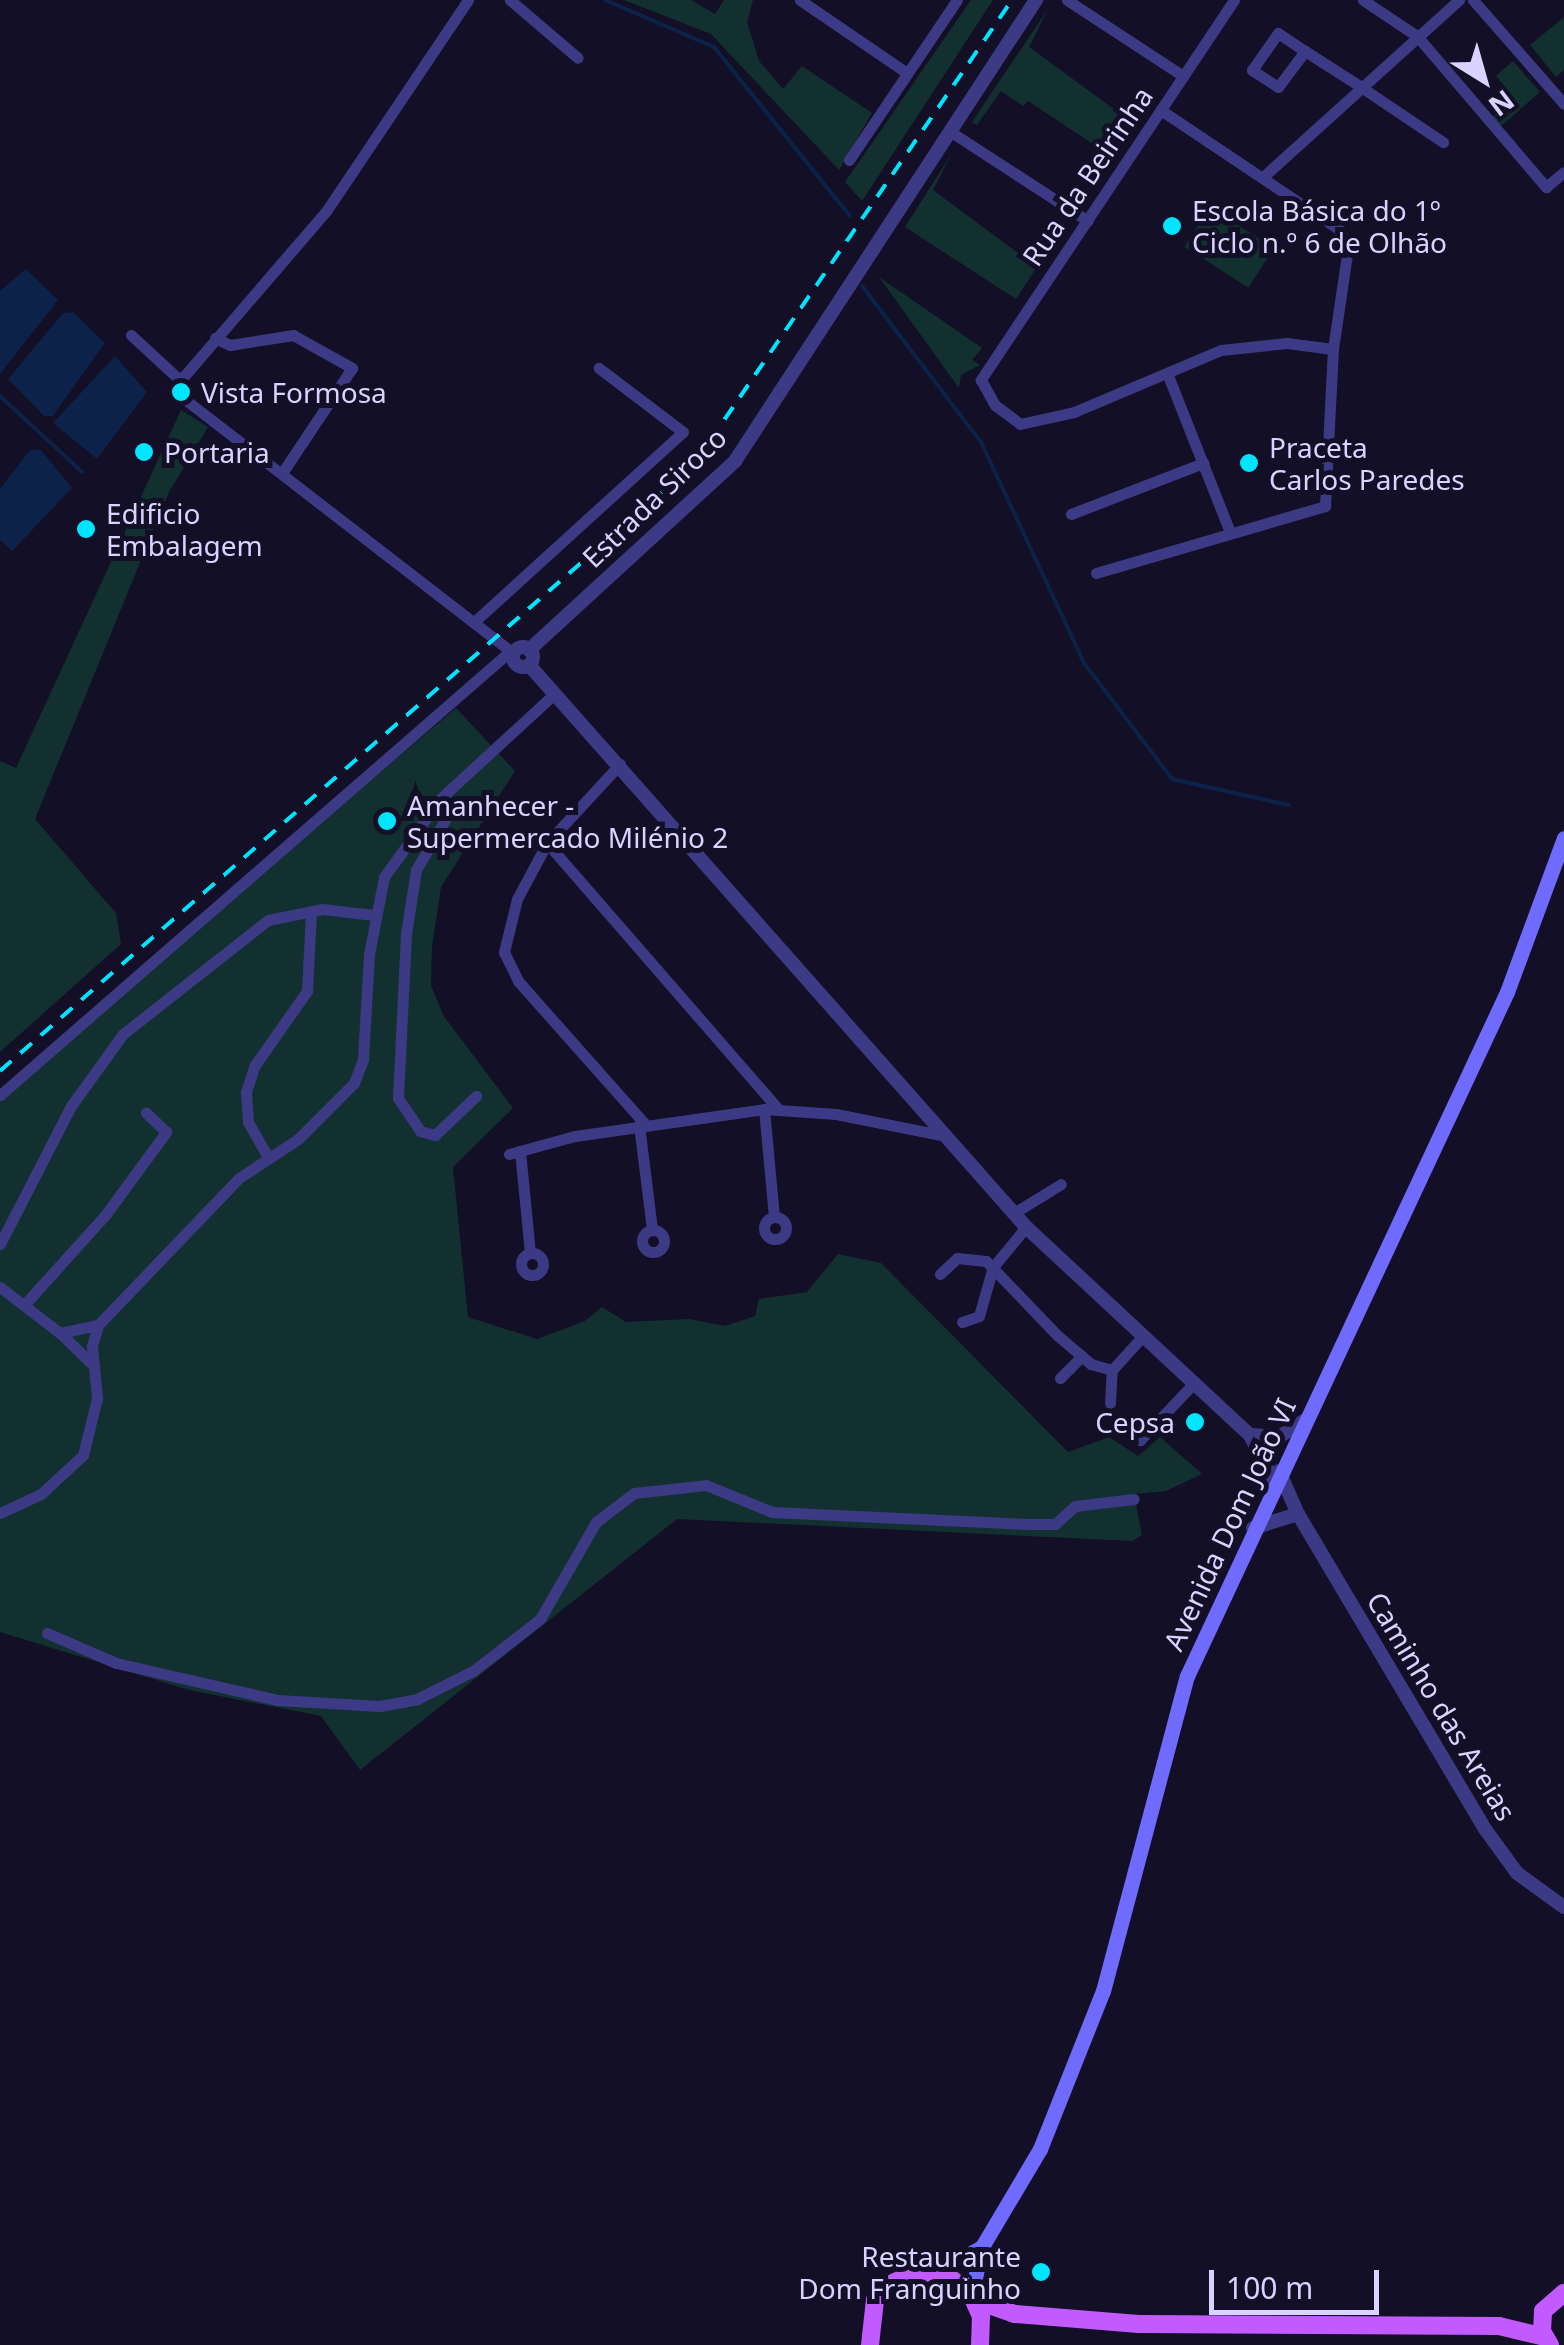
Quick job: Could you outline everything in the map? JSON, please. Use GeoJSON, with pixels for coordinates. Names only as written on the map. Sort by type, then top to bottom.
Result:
{"type":"FeatureCollection","features":[{"type":"Feature","properties":{"kind":"main road","name":"Avenida Dom João VI"},"geometry":{"type":"LineString","coordinates":[[973,2297],[983,2245],[1040,2148],[1103,1992],[1187,1676],[1506,992],[1564,838]]}},
{"type":"Feature","properties":{"kind":"main road","name":"Avenida Dom João VI"},"geometry":{"type":"LineString","coordinates":[[936,2272],[983,2245]]}},
{"type":"Feature","properties":{"kind":"main road"},"geometry":{"type":"LineString","coordinates":[[870,2345],[868,2317],[886,2286],[901,2276],[936,2272],[973,2297],[1014,2314],[1158,2325],[1499,2326],[1548,2341],[1546,2306]]}},
{"type":"Feature","properties":{"kind":"main road"},"geometry":{"type":"LineString","coordinates":[[1499,2326],[1546,2306],[1564,2293]]}},
{"type":"Feature","properties":{"kind":"main road"},"geometry":{"type":"LineString","coordinates":[[973,2297],[981,2339],[1014,2314]]}},
{"type":"Feature","properties":{"kind":"street"},"geometry":{"type":"LineString","coordinates":[[468,0],[327,210],[216,338],[182,382],[178,394],[512,653],[529,657],[555,694],[940,1135],[1026,1227],[1191,1386],[1265,1445],[1292,1510],[1253,1528]]}},
{"type":"Feature","properties":{"kind":"street"},"geometry":{"type":"LineString","coordinates":[[510,0],[578,58]]}},
{"type":"Feature","properties":{"kind":"street"},"geometry":{"type":"LineString","coordinates":[[800,0],[907,73]]}},
{"type":"Feature","properties":{"kind":"street"},"geometry":{"type":"LineString","coordinates":[[849,160],[956,0]]}},
{"type":"Feature","properties":{"kind":"street","name":"Estrada Siroco"},"geometry":{"type":"LineString","coordinates":[[529,657],[736,462],[1036,0]]}},
{"type":"Feature","properties":{"kind":"street"},"geometry":{"type":"LineString","coordinates":[[1067,0],[1183,76]]}},
{"type":"Feature","properties":{"kind":"street","name":"Rua da Beirinha"},"geometry":{"type":"LineString","coordinates":[[1168,373],[1074,412],[1020,424],[995,406],[981,380],[1234,0]]}},
{"type":"Feature","properties":{"kind":"street"},"geometry":{"type":"LineString","coordinates":[[1363,0],[1417,36],[1546,187],[1564,172]]}},
{"type":"Feature","properties":{"kind":"street"},"geometry":{"type":"LineString","coordinates":[[1264,176],[1460,0]]}},
{"type":"Feature","properties":{"kind":"street"},"geometry":{"type":"LineString","coordinates":[[1473,0],[1564,104]]}},
{"type":"Feature","properties":{"kind":"street"},"geometry":{"type":"LineString","coordinates":[[1306,51],[1278,87],[1252,70],[1278,33],[1306,51],[1361,87],[1444,142]]}},
{"type":"Feature","properties":{"kind":"street"},"geometry":{"type":"LineString","coordinates":[[1096,573],[1326,506],[1334,349],[1348,248],[1340,230],[1162,110]]}},
{"type":"Feature","properties":{"kind":"street"},"geometry":{"type":"LineString","coordinates":[[951,132],[1088,220]]}},
{"type":"Feature","properties":{"kind":"street"},"geometry":{"type":"LineString","coordinates":[[131,335],[182,382]]}},
{"type":"Feature","properties":{"kind":"street"},"geometry":{"type":"LineString","coordinates":[[216,338],[230,345],[292,335],[352,368],[282,472]]}},
{"type":"Feature","properties":{"kind":"street"},"geometry":{"type":"LineString","coordinates":[[1230,532],[1168,373],[1221,350],[1287,343],[1334,349]]}},
{"type":"Feature","properties":{"kind":"street"},"geometry":{"type":"LineString","coordinates":[[474,622],[683,432],[599,368]]}},
{"type":"Feature","properties":{"kind":"street"},"geometry":{"type":"LineString","coordinates":[[1070,514],[1203,463]]}},
{"type":"Feature","properties":{"kind":"street"},"geometry":{"type":"LineString","coordinates":[[0,1095],[512,653]]}},
{"type":"Feature","properties":{"kind":"street"},"geometry":{"type":"LineString","coordinates":[[60,1333],[98,1325],[239,1178],[336,1106],[354,1083],[363,1059],[374,915],[384,877],[441,798],[555,694]]}},
{"type":"Feature","properties":{"kind":"street"},"geometry":{"type":"LineString","coordinates":[[620,764],[547,843],[517,899],[504,952],[518,980],[642,1124],[652,1230]]}},
{"type":"Feature","properties":{"kind":"street"},"geometry":{"type":"LineString","coordinates":[[441,798],[449,813],[416,870],[406,934],[398,1098],[420,1131],[435,1135],[476,1096]]}},
{"type":"Feature","properties":{"kind":"street"},"geometry":{"type":"LineString","coordinates":[[547,843],[779,1110]]}},
{"type":"Feature","properties":{"kind":"street"},"geometry":{"type":"LineString","coordinates":[[0,1244],[70,1106],[123,1034],[268,920],[311,911],[374,915]]}},
{"type":"Feature","properties":{"kind":"street"},"geometry":{"type":"LineString","coordinates":[[268,1157],[248,1122],[246,1092],[255,1065],[307,991],[311,911]]}},
{"type":"Feature","properties":{"kind":"street"},"geometry":{"type":"LineString","coordinates":[[739,1111],[749,1102],[750,1079]]}},
{"type":"Feature","properties":{"kind":"street"},"geometry":{"type":"LineString","coordinates":[[530,1253],[514,1152],[642,1124],[764,1110],[940,1135]]}},
{"type":"Feature","properties":{"kind":"street"},"geometry":{"type":"LineString","coordinates":[[764,1110],[774,1217]]}},
{"type":"Feature","properties":{"kind":"street"},"geometry":{"type":"LineString","coordinates":[[25,1304],[106,1214],[166,1132],[146,1113]]}},
{"type":"Feature","properties":{"kind":"street"},"geometry":{"type":"LineString","coordinates":[[1014,1213],[1061,1184]]}},
{"type":"Feature","properties":{"kind":"street"},"geometry":{"type":"LineString","coordinates":[[962,1322],[979,1316],[993,1268],[1026,1227]]}},
{"type":"Feature","properties":{"kind":"street"},"geometry":{"type":"LineString","coordinates":[[940,1274],[957,1258],[993,1268]]}},
{"type":"Feature","properties":{"kind":"street"},"geometry":{"type":"LineString","coordinates":[[993,1268],[998,1280],[1082,1356],[1112,1370]]}},
{"type":"Feature","properties":{"kind":"street"},"geometry":{"type":"LineString","coordinates":[[0,1287],[60,1333],[92,1364]]}},
{"type":"Feature","properties":{"kind":"street"},"geometry":{"type":"LineString","coordinates":[[0,1513],[41,1494],[83,1455],[97,1398],[92,1364],[98,1325]]}},
{"type":"Feature","properties":{"kind":"street"},"geometry":{"type":"LineString","coordinates":[[1110,1403],[1112,1370],[1141,1338]]}},
{"type":"Feature","properties":{"kind":"street"},"geometry":{"type":"LineString","coordinates":[[1060,1378],[1082,1356]]}},
{"type":"Feature","properties":{"kind":"street"},"geometry":{"type":"LineString","coordinates":[[1129,1432],[1140,1440],[1191,1386]]}},
{"type":"Feature","properties":{"kind":"street"},"geometry":{"type":"LineString","coordinates":[[1265,1445],[1304,1421]]}},
{"type":"Feature","properties":{"kind":"street","name":"Caminho das Areias"},"geometry":{"type":"LineString","coordinates":[[1265,1445],[1292,1510],[1485,1830],[1517,1873],[1564,1906]]}},
{"type":"Feature","properties":{"kind":"street"},"geometry":{"type":"LineString","coordinates":[[47,1633],[116,1663],[277,1700],[379,1706],[418,1698],[473,1671],[540,1619],[596,1522],[634,1493],[706,1485],[772,1512],[1029,1524],[1055,1524],[1075,1506],[1134,1499]]}},
{"type":"Feature","properties":{"kind":"green space"},"geometry":{"type":"Polygon","coordinates":[[[624,0],[691,0],[715,14],[724,0],[753,0],[747,22],[759,61],[783,89],[802,66],[872,113],[839,170],[711,34],[624,0]]]}},
{"type":"Feature","properties":{"kind":"green space"},"geometry":{"type":"Polygon","coordinates":[[[971,0],[993,0],[862,201],[845,182],[971,0]]]}},
{"type":"Feature","properties":{"kind":"green space"},"geometry":{"type":"Polygon","coordinates":[[[1048,9],[1029,47],[1133,123],[1111,156],[1028,101],[1023,106],[1001,91],[977,125],[972,122],[1048,9]]]}},
{"type":"Feature","properties":{"kind":"green space"},"geometry":{"type":"Polygon","coordinates":[[[1564,17],[1564,70],[1556,77],[1530,45],[1564,17]]]}},
{"type":"Feature","properties":{"kind":"green space"},"geometry":{"type":"Polygon","coordinates":[[[1513,61],[1540,92],[1501,126],[1492,117],[1514,98],[1496,76],[1513,61]]]}},
{"type":"Feature","properties":{"kind":"green space"},"geometry":{"type":"Polygon","coordinates":[[[952,153],[933,190],[1037,267],[1016,299],[905,227],[952,153]]]}},
{"type":"Feature","properties":{"kind":"green space"},"geometry":{"type":"Polygon","coordinates":[[[1210,207],[1274,248],[1248,288],[1184,246],[1210,207]]]}},
{"type":"Feature","properties":{"kind":"green space"},"geometry":{"type":"Polygon","coordinates":[[[879,277],[982,348],[972,360],[980,365],[961,375],[959,388],[879,277]]]}},
{"type":"Feature","properties":{"kind":"green space"},"geometry":{"type":"Polygon","coordinates":[[[181,410],[208,427],[169,492],[35,819],[116,913],[121,944],[0,1052],[0,761],[16,768],[181,410]]]}},
{"type":"Feature","properties":{"kind":"green space"},"geometry":{"type":"Polygon","coordinates":[[[456,708],[515,771],[441,887],[432,947],[431,985],[443,1015],[513,1108],[453,1167],[468,1317],[537,1339],[585,1321],[602,1307],[626,1322],[689,1319],[725,1326],[755,1316],[759,1299],[807,1292],[838,1254],[881,1263],[1068,1452],[1109,1437],[1138,1456],[1160,1437],[1202,1474],[1166,1491],[1134,1494],[1142,1535],[1132,1541],[677,1519],[360,1770],[321,1716],[189,1690],[0,1632],[0,1094],[456,708]]]}},
{"type":"Feature","properties":{"kind":"water"},"geometry":{"type":"Polygon","coordinates":[[[26,269],[58,300],[0,374],[0,291],[26,269]]]}},
{"type":"Feature","properties":{"kind":"water"},"geometry":{"type":"Polygon","coordinates":[[[73,312],[105,343],[53,416],[44,416],[8,379],[63,313],[73,312]]]}},
{"type":"Feature","properties":{"kind":"water"},"geometry":{"type":"Polygon","coordinates":[[[115,356],[147,392],[97,459],[53,423],[115,356]]]}},
{"type":"Feature","properties":{"kind":"water"},"geometry":{"type":"Polygon","coordinates":[[[30,450],[41,450],[72,488],[12,551],[0,540],[0,489],[30,450]]]}},
{"type":"Feature","properties":{"kind":"waterway"},"geometry":{"type":"LineString","coordinates":[[605,0],[714,47],[849,215]]}},
{"type":"Feature","properties":{"kind":"waterway"},"geometry":{"type":"LineString","coordinates":[[862,286],[981,442],[1084,663],[1172,779],[1288,805]]}},
{"type":"Feature","properties":{"kind":"waterway"},"geometry":{"type":"LineString","coordinates":[[0,396],[82,472]]}},
{"type":"Feature","properties":{"kind":"railway"},"geometry":{"type":"LineString","coordinates":[[0,1071],[694,464],[1012,0]]}},
{"type":"Feature","properties":{"kind":"place","name":"Escola Básica do 1º Ciclo n.º 6 de Olhão"},"geometry":{"type":"Point","coordinates":[1172,226]}},
{"type":"Feature","properties":{"kind":"place","name":"Vista Formosa"},"geometry":{"type":"Point","coordinates":[181,392]}},
{"type":"Feature","properties":{"kind":"place","name":"Portaria"},"geometry":{"type":"Point","coordinates":[144,452]}},
{"type":"Feature","properties":{"kind":"place","name":"Praceta Carlos Paredes"},"geometry":{"type":"Point","coordinates":[1249,463]}},
{"type":"Feature","properties":{"kind":"place","name":"Edificio Embalagem"},"geometry":{"type":"Point","coordinates":[86,529]}},
{"type":"Feature","properties":{"kind":"place","name":"Amanhecer - Supermercado Milénio 2"},"geometry":{"type":"Point","coordinates":[387,821]}},
{"type":"Feature","properties":{"kind":"place","name":"Cepsa"},"geometry":{"type":"Point","coordinates":[1195,1422]}},
{"type":"Feature","properties":{"kind":"place","name":"Restaurante Dom Franguinho"},"geometry":{"type":"Point","coordinates":[1041,2272]}}]}
